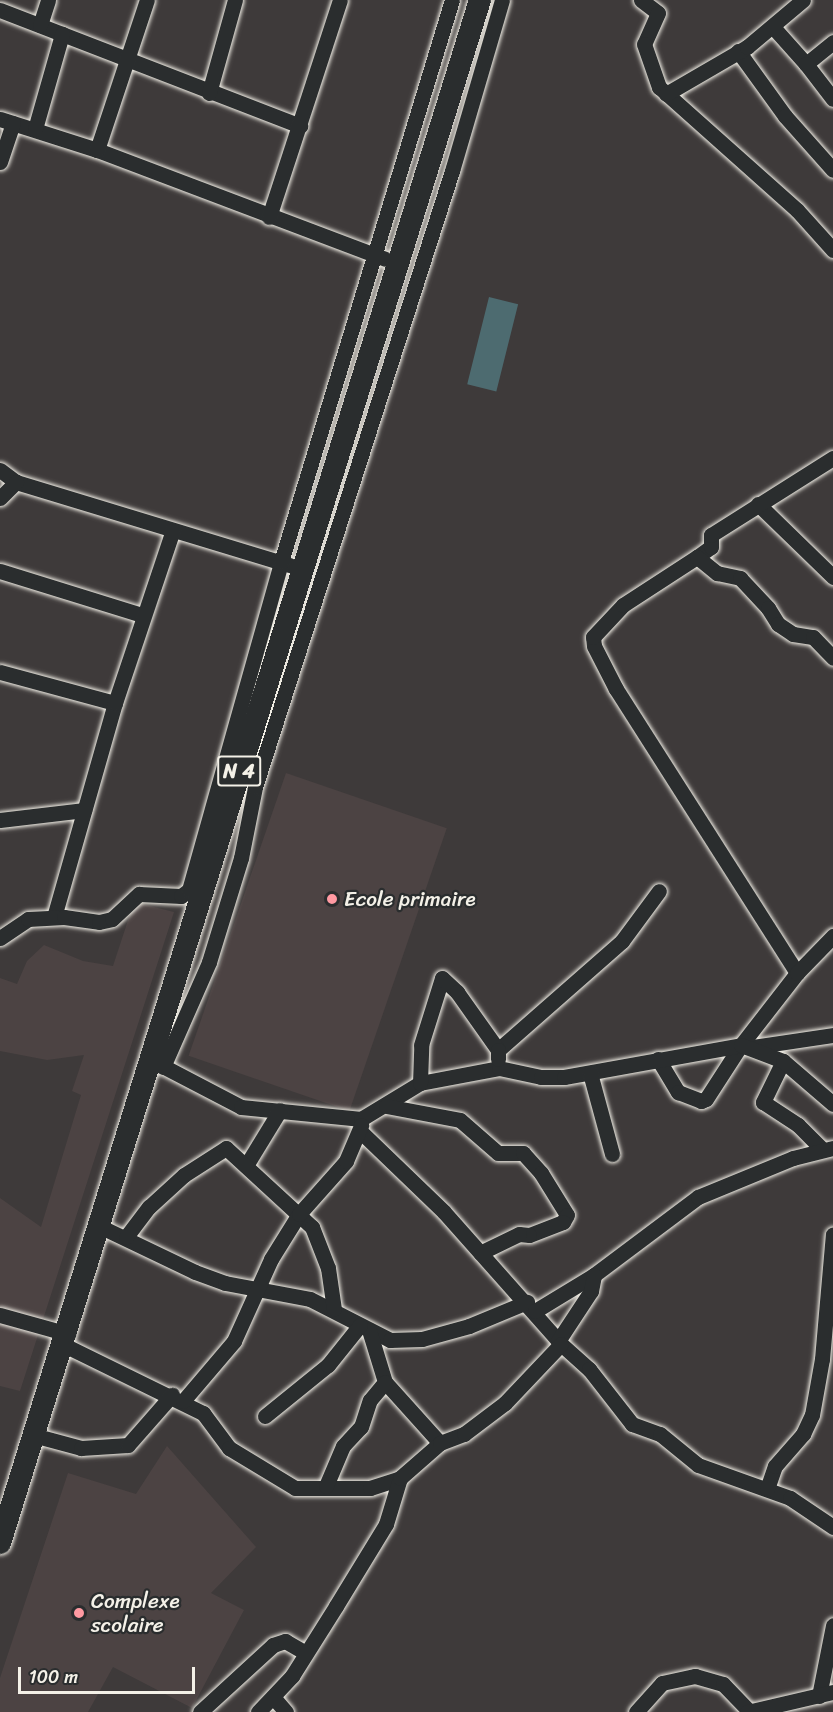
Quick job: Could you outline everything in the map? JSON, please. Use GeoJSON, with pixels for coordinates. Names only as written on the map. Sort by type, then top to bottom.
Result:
{"type":"FeatureCollection","features":[{"type":"Feature","properties":{"kind":"highway","name":"N 4"},"geometry":{"type":"LineString","coordinates":[[0,1543],[33,1435],[66,1340],[99,1226],[157,1063],[292,566],[386,260],[480,0]]}},
{"type":"Feature","properties":{"kind":"street"},"geometry":{"type":"LineString","coordinates":[[40,25],[48,0]]}},
{"type":"Feature","properties":{"kind":"street"},"geometry":{"type":"LineString","coordinates":[[97,150],[147,0]]}},
{"type":"Feature","properties":{"kind":"street"},"geometry":{"type":"LineString","coordinates":[[209,93],[235,0]]}},
{"type":"Feature","properties":{"kind":"street"},"geometry":{"type":"LineString","coordinates":[[269,217],[340,0]]}},
{"type":"Feature","properties":{"kind":"street"},"geometry":{"type":"LineString","coordinates":[[0,162],[6,121],[97,150],[386,260],[452,0]]}},
{"type":"Feature","properties":{"kind":"street"},"geometry":{"type":"LineString","coordinates":[[502,0],[452,171],[255,787],[241,858],[212,952],[157,1063],[208,1086],[235,1105],[280,1110],[361,1125],[531,1307],[560,1343],[589,1369],[632,1424],[660,1434],[698,1465],[767,1489],[812,1509],[833,1527]]}},
{"type":"Feature","properties":{"kind":"street"},"geometry":{"type":"LineString","coordinates":[[641,0],[658,13],[644,44],[655,82],[797,210],[833,250]]}},
{"type":"Feature","properties":{"kind":"street"},"geometry":{"type":"LineString","coordinates":[[666,94],[773,27],[803,0]]}},
{"type":"Feature","properties":{"kind":"street"},"geometry":{"type":"LineString","coordinates":[[0,10],[209,93],[300,126]]}},
{"type":"Feature","properties":{"kind":"street"},"geometry":{"type":"LineString","coordinates":[[773,27],[833,99]]}},
{"type":"Feature","properties":{"kind":"street"},"geometry":{"type":"LineString","coordinates":[[35,129],[62,34]]}},
{"type":"Feature","properties":{"kind":"street"},"geometry":{"type":"LineString","coordinates":[[806,64],[833,42]]}},
{"type":"Feature","properties":{"kind":"street"},"geometry":{"type":"LineString","coordinates":[[738,51],[785,116],[833,170]]}},
{"type":"Feature","properties":{"kind":"street"},"geometry":{"type":"LineString","coordinates":[[796,973],[758,917],[661,756],[616,689],[594,646],[596,629],[609,616],[711,547],[711,535],[833,458]]}},
{"type":"Feature","properties":{"kind":"street"},"geometry":{"type":"LineString","coordinates":[[0,470],[16,482],[292,566],[189,890],[181,896],[140,894],[112,919],[99,922],[54,917],[28,919],[0,938]]}},
{"type":"Feature","properties":{"kind":"street"},"geometry":{"type":"LineString","coordinates":[[0,498],[16,482]]}},
{"type":"Feature","properties":{"kind":"street"},"geometry":{"type":"LineString","coordinates":[[758,504],[833,577]]}},
{"type":"Feature","properties":{"kind":"street"},"geometry":{"type":"LineString","coordinates":[[54,917],[142,615],[173,530]]}},
{"type":"Feature","properties":{"kind":"street"},"geometry":{"type":"LineString","coordinates":[[697,557],[717,573],[740,578],[768,608],[778,624],[793,634],[813,637],[833,658]]}},
{"type":"Feature","properties":{"kind":"street"},"geometry":{"type":"LineString","coordinates":[[0,572],[142,615]]}},
{"type":"Feature","properties":{"kind":"street"},"geometry":{"type":"LineString","coordinates":[[0,672],[115,703]]}},
{"type":"Feature","properties":{"kind":"street"},"geometry":{"type":"LineString","coordinates":[[0,820],[84,810]]}},
{"type":"Feature","properties":{"kind":"street"},"geometry":{"type":"LineString","coordinates":[[498,1050],[622,941],[659,891]]}},
{"type":"Feature","properties":{"kind":"street"},"geometry":{"type":"LineString","coordinates":[[658,1059],[678,1092],[701,1101],[708,1098],[796,973],[833,936]]}},
{"type":"Feature","properties":{"kind":"street"},"geometry":{"type":"LineString","coordinates":[[420,1083],[421,1045],[442,978],[457,992],[498,1050],[499,1068]]}},
{"type":"Feature","properties":{"kind":"street"},"geometry":{"type":"LineString","coordinates":[[33,1435],[81,1448],[125,1445],[178,1398],[232,1344],[271,1259],[299,1214],[346,1161],[361,1125],[420,1083],[499,1068],[541,1077],[590,1072],[658,1059],[833,1035]]}},
{"type":"Feature","properties":{"kind":"street"},"geometry":{"type":"LineString","coordinates":[[745,1046],[783,1061],[833,1104]]}},
{"type":"Feature","properties":{"kind":"street"},"geometry":{"type":"LineString","coordinates":[[783,1061],[763,1102],[827,1148]]}},
{"type":"Feature","properties":{"kind":"street"},"geometry":{"type":"LineString","coordinates":[[590,1072],[612,1154]]}},
{"type":"Feature","properties":{"kind":"street"},"geometry":{"type":"LineString","coordinates":[[386,1106],[460,1120],[498,1153],[523,1153],[541,1173],[567,1215],[563,1222],[529,1235],[519,1234],[480,1253]]}},
{"type":"Feature","properties":{"kind":"street"},"geometry":{"type":"LineString","coordinates":[[247,1164],[280,1110]]}},
{"type":"Feature","properties":{"kind":"street"},"geometry":{"type":"LineString","coordinates":[[126,1238],[149,1207],[219,1150],[226,1148],[247,1164],[299,1214],[318,1238],[328,1268],[334,1309]]}},
{"type":"Feature","properties":{"kind":"street"},"geometry":{"type":"LineString","coordinates":[[99,1226],[195,1272],[225,1283],[290,1293],[334,1309],[364,1328],[390,1340],[422,1339],[531,1307],[594,1275],[699,1197],[827,1148]]}},
{"type":"Feature","properties":{"kind":"street"},"geometry":{"type":"LineString","coordinates":[[767,1489],[783,1454],[803,1434],[812,1415],[822,1359],[833,1234]]}},
{"type":"Feature","properties":{"kind":"street"},"geometry":{"type":"LineString","coordinates":[[0,1315],[66,1340],[178,1398],[206,1416],[229,1448],[278,1479],[301,1489],[326,1486],[370,1488],[400,1478],[440,1443],[464,1434],[505,1403],[560,1343],[591,1291],[594,1275]]}},
{"type":"Feature","properties":{"kind":"street"},"geometry":{"type":"LineString","coordinates":[[364,1328],[385,1382],[440,1443]]}},
{"type":"Feature","properties":{"kind":"street"},"geometry":{"type":"LineString","coordinates":[[265,1416],[330,1363],[364,1328]]}},
{"type":"Feature","properties":{"kind":"street"},"geometry":{"type":"LineString","coordinates":[[326,1486],[344,1446],[361,1427],[370,1400],[385,1382]]}},
{"type":"Feature","properties":{"kind":"street"},"geometry":{"type":"LineString","coordinates":[[258,1712],[273,1697],[306,1653],[382,1531],[400,1478]]}},
{"type":"Feature","properties":{"kind":"street"},"geometry":{"type":"LineString","coordinates":[[636,1712],[662,1683],[695,1676],[723,1684],[748,1712],[777,1708],[826,1694],[833,1625]]}},
{"type":"Feature","properties":{"kind":"street"},"geometry":{"type":"LineString","coordinates":[[200,1712],[273,1645],[285,1641],[306,1653]]}},
{"type":"Feature","properties":{"kind":"street"},"geometry":{"type":"LineString","coordinates":[[273,1697],[286,1712]]}},
{"type":"Feature","properties":{"kind":"shaded area"},"geometry":{"type":"Polygon","coordinates":[[[286,773],[447,828],[349,1111],[189,1056],[286,773]]]}},
{"type":"Feature","properties":{"kind":"shaded area"},"geometry":{"type":"Polygon","coordinates":[[[134,902],[174,912],[20,1391],[0,1386],[0,1198],[41,1227],[81,1095],[72,1091],[84,1055],[47,1060],[0,1051],[0,978],[17,984],[27,961],[44,945],[83,961],[113,966],[134,902]]]}},
{"type":"Feature","properties":{"kind":"shaded area"},"geometry":{"type":"Polygon","coordinates":[[[167,1446],[256,1547],[211,1593],[244,1610],[192,1708],[113,1667],[88,1712],[0,1712],[0,1678],[68,1473],[136,1494],[167,1446]]]}},
{"type":"Feature","properties":{"kind":"water"},"geometry":{"type":"Polygon","coordinates":[[[489,297],[518,304],[496,392],[467,384],[489,297]]]}},
{"type":"Feature","properties":{"kind":"place","name":"Ecole primaire"},"geometry":{"type":"Point","coordinates":[332,899]}},
{"type":"Feature","properties":{"kind":"place","name":"Complexe scolaire"},"geometry":{"type":"Point","coordinates":[79,1613]}}]}
